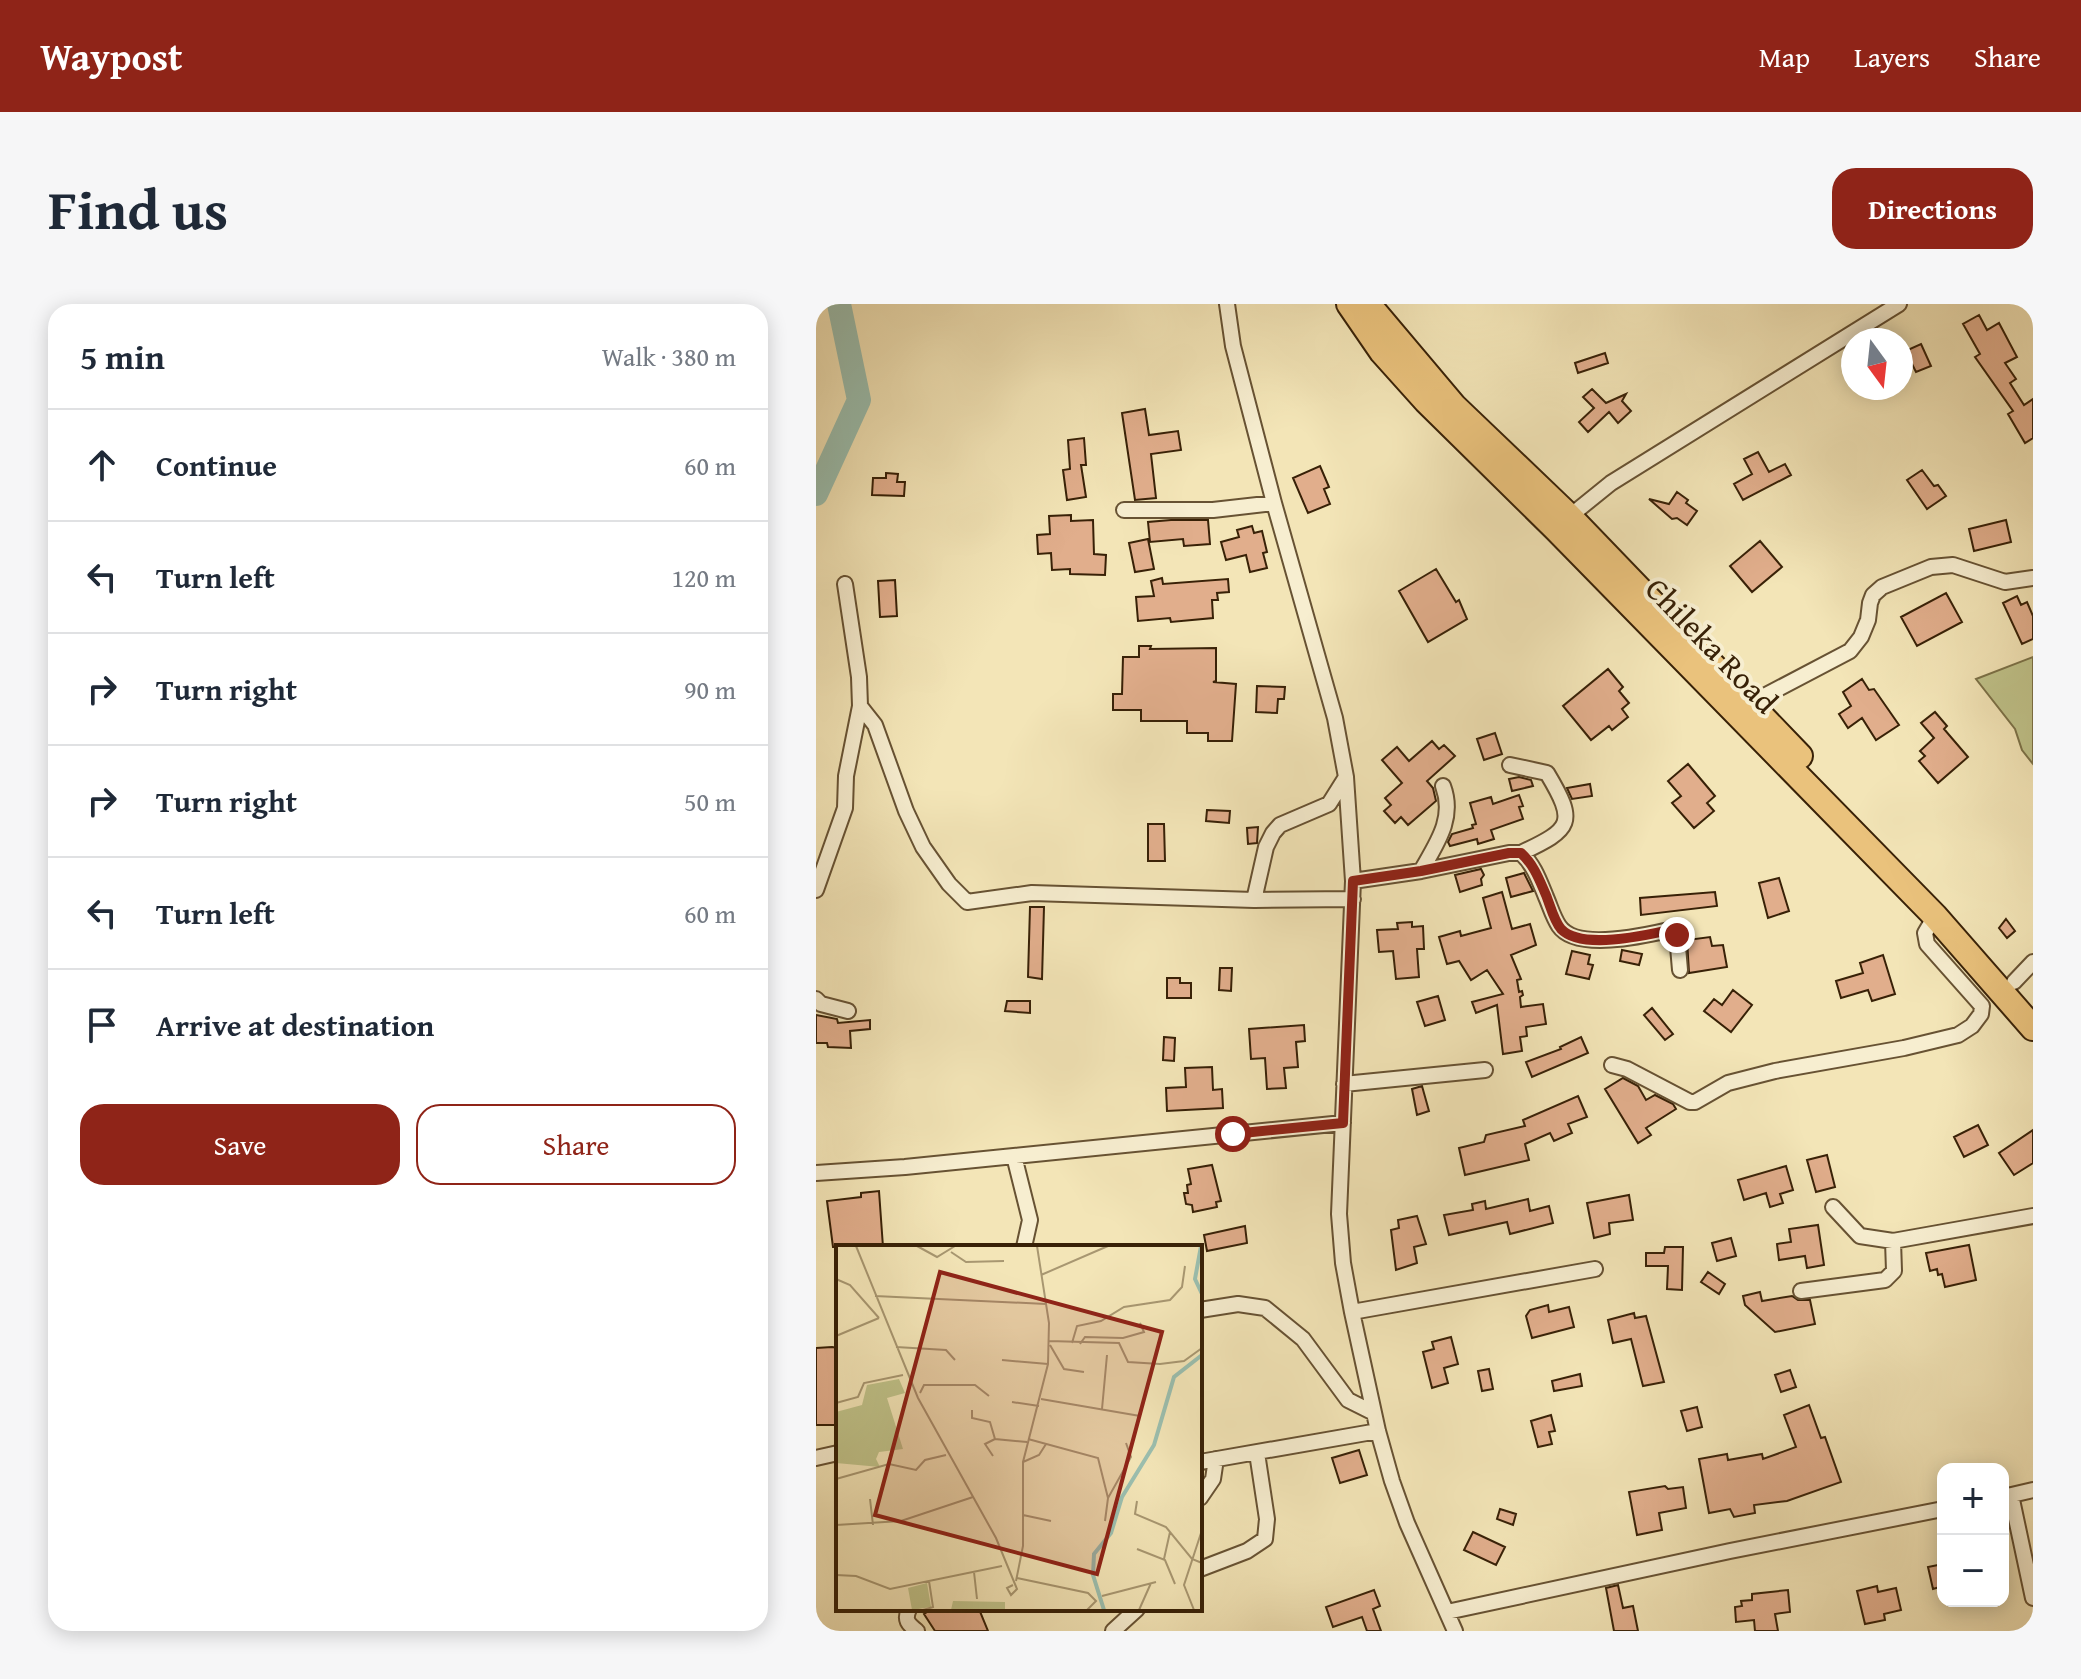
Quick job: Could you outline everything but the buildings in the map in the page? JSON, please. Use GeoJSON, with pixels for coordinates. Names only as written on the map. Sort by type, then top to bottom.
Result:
{"type":"FeatureCollection","features":[{"type":"Feature","properties":{"kind":"highway","name":"Chileka Road"},"geometry":{"type":"LineString","coordinates":[[1349,304],[1382,352],[1426,401],[1563,523],[1749,704],[1888,847],[2026,975],[2033,1003]]}},
{"type":"Feature","properties":{"kind":"highway","name":"Chileka Road"},"geometry":{"type":"LineString","coordinates":[[1368,304],[1454,406],[1935,916],[2033,1028]]}},
{"type":"Feature","properties":{"kind":"street"},"geometry":{"type":"LineString","coordinates":[[1227,304],[1233,346],[1335,718],[1346,777],[1353,899],[1339,1214],[1343,1263],[1378,1431],[1407,1523],[1455,1631]]}},
{"type":"Feature","properties":{"kind":"street"},"geometry":{"type":"LineString","coordinates":[[1563,523],[1611,483],[1899,304]]}},
{"type":"Feature","properties":{"kind":"street"},"geometry":{"type":"LineString","coordinates":[[1124,510],[1213,510],[1274,503]]}},
{"type":"Feature","properties":{"kind":"street"},"geometry":{"type":"LineString","coordinates":[[1749,704],[1850,651],[1861,637],[1868,620],[1873,595],[1882,587],[1941,565],[1953,565],[2005,582],[2033,578]]}},
{"type":"Feature","properties":{"kind":"street"},"geometry":{"type":"LineString","coordinates":[[816,890],[845,808],[846,776],[860,706],[859,677],[845,584]]}},
{"type":"Feature","properties":{"kind":"street"},"geometry":{"type":"LineString","coordinates":[[860,706],[875,725],[906,811],[923,847],[949,884],[967,902],[1032,893],[1254,900],[1353,899]]}},
{"type":"Feature","properties":{"kind":"street"},"geometry":{"type":"LineString","coordinates":[[1353,881],[1521,853],[1555,837],[1564,828],[1566,818],[1562,798],[1547,773],[1536,768],[1510,765]]}},
{"type":"Feature","properties":{"kind":"street"},"geometry":{"type":"LineString","coordinates":[[1254,900],[1266,847],[1273,833],[1280,825],[1329,804],[1346,777]]}},
{"type":"Feature","properties":{"kind":"street"},"geometry":{"type":"LineString","coordinates":[[1421,871],[1447,815],[1449,804],[1443,786]]}},
{"type":"Feature","properties":{"kind":"street"},"geometry":{"type":"LineString","coordinates":[[1521,853],[1531,862],[1560,928],[1582,940],[1637,937],[1669,930],[1677,935],[1680,970]]}},
{"type":"Feature","properties":{"kind":"street"},"geometry":{"type":"LineString","coordinates":[[1612,1065],[1627,1069],[1695,1102],[1728,1083],[1904,1048],[1965,1032],[1981,1014],[1982,1006],[1927,944],[1925,933],[1935,916]]}},
{"type":"Feature","properties":{"kind":"street"},"geometry":{"type":"LineString","coordinates":[[816,999],[821,1004],[848,1011]]}},
{"type":"Feature","properties":{"kind":"street"},"geometry":{"type":"LineString","coordinates":[[1344,1084],[1485,1070]]}},
{"type":"Feature","properties":{"kind":"street"},"geometry":{"type":"LineString","coordinates":[[816,1173],[1343,1123]]}},
{"type":"Feature","properties":{"kind":"street"},"geometry":{"type":"LineString","coordinates":[[1014,1156],[1030,1220],[1024,1245]]}},
{"type":"Feature","properties":{"kind":"street"},"geometry":{"type":"LineString","coordinates":[[1833,1207],[1860,1236],[1893,1241],[2033,1216]]}},
{"type":"Feature","properties":{"kind":"street"},"geometry":{"type":"LineString","coordinates":[[1801,1291],[1885,1280],[1894,1271],[1893,1241]]}},
{"type":"Feature","properties":{"kind":"street"},"geometry":{"type":"LineString","coordinates":[[1352,1312],[1595,1269]]}},
{"type":"Feature","properties":{"kind":"street"},"geometry":{"type":"LineString","coordinates":[[1202,1310],[1238,1304],[1265,1308],[1303,1339],[1348,1400],[1374,1413]]}},
{"type":"Feature","properties":{"kind":"street"},"geometry":{"type":"LineString","coordinates":[[1202,1462],[1378,1431]]}},
{"type":"Feature","properties":{"kind":"street"},"geometry":{"type":"LineString","coordinates":[[816,1458],[836,1453]]}},
{"type":"Feature","properties":{"kind":"street"},"geometry":{"type":"LineString","coordinates":[[1202,1568],[1247,1551],[1265,1539],[1267,1519],[1257,1453]]}},
{"type":"Feature","properties":{"kind":"street"},"geometry":{"type":"LineString","coordinates":[[1202,1495],[1213,1479],[1216,1459]]}},
{"type":"Feature","properties":{"kind":"street"},"geometry":{"type":"LineString","coordinates":[[2009,1496],[2033,1490]]}},
{"type":"Feature","properties":{"kind":"street"},"geometry":{"type":"LineString","coordinates":[[2009,1504],[2033,1598]]}},
{"type":"Feature","properties":{"kind":"street"},"geometry":{"type":"LineString","coordinates":[[1447,1612],[1937,1510]]}},
{"type":"Feature","properties":{"kind":"street"},"geometry":{"type":"LineString","coordinates":[[908,1611],[908,1624],[917,1631]]}},
{"type":"Feature","properties":{"kind":"street"},"geometry":{"type":"LineString","coordinates":[[1113,1631],[1135,1611]]}},
{"type":"Feature","properties":{"kind":"green space"},"geometry":{"type":"Polygon","coordinates":[[[2033,657],[2033,764],[2022,750],[2015,729],[1976,679],[2033,657]]]}},
{"type":"Feature","properties":{"kind":"waterway"},"geometry":{"type":"LineString","coordinates":[[816,494],[859,400],[839,304]]}},
{"type":"Feature","properties":{"kind":"route"},"geometry":{"type":"LineString","coordinates":[[1233,1134],[1343,1123],[1353,881],[1521,853],[1531,862],[1560,928],[1571,936],[1582,940],[1637,937],[1669,930],[1677,935]]}}]}
